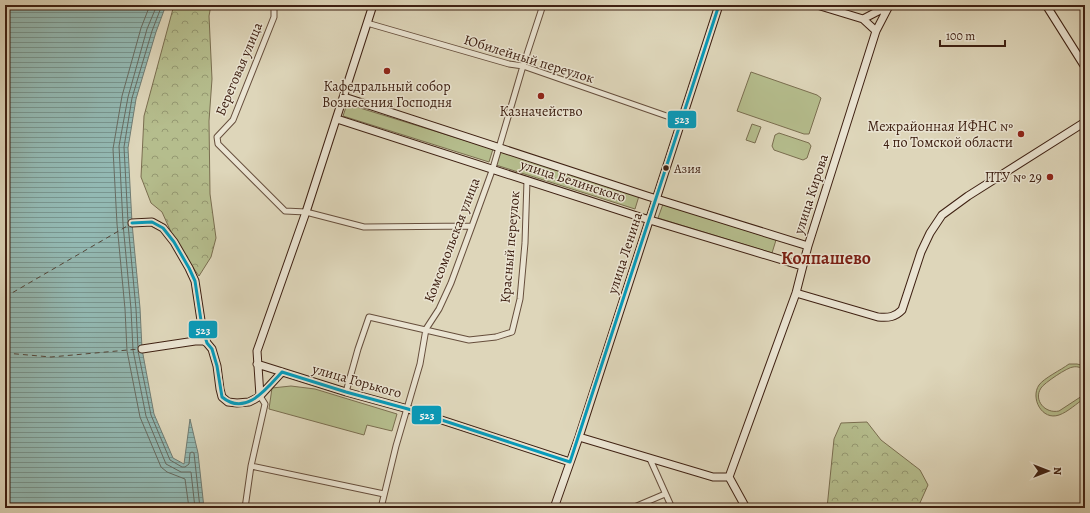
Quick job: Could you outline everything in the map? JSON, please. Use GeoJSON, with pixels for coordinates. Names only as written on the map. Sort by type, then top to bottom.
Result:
{"type":"FeatureCollection","features":[{"type":"Feature","properties":{"kind":"street","name":"Береговая улица"},"geometry":{"type":"LineString","coordinates":[[274,5],[274,17],[272,23],[233,120],[216,137],[218,144],[285,211],[306,212]]}},
{"type":"Feature","properties":{"kind":"street"},"geometry":{"type":"LineString","coordinates":[[245,508],[251,466],[265,404],[260,396],[257,352],[306,212],[373,5]]}},
{"type":"Feature","properties":{"kind":"street","name":"Комсомольская улица"},"geometry":{"type":"LineString","coordinates":[[382,508],[396,446],[420,364],[426,329],[439,309],[451,284],[493,168],[523,66],[544,5]]}},
{"type":"Feature","properties":{"kind":"street","name":"улица Ленина"},"geometry":{"type":"LineString","coordinates":[[554,508],[579,437],[719,5]]}},
{"type":"Feature","properties":{"kind":"street"},"geometry":{"type":"LineString","coordinates":[[817,5],[864,19],[876,31]]}},
{"type":"Feature","properties":{"kind":"street"},"geometry":{"type":"LineString","coordinates":[[1046,5],[1085,67]]}},
{"type":"Feature","properties":{"kind":"street"},"geometry":{"type":"LineString","coordinates":[[864,19],[889,6]]}},
{"type":"Feature","properties":{"kind":"street","name":"улица Кирова"},"geometry":{"type":"LineString","coordinates":[[729,477],[796,292],[808,246],[876,31],[889,6]]}},
{"type":"Feature","properties":{"kind":"street","name":"Юбилейный переулок"},"geometry":{"type":"LineString","coordinates":[[367,23],[509,64],[523,66],[681,121]]}},
{"type":"Feature","properties":{"kind":"street","name":"улица Белинского"},"geometry":{"type":"LineString","coordinates":[[344,97],[656,199],[808,246]]}},
{"type":"Feature","properties":{"kind":"street","name":"улица Белинского"},"geometry":{"type":"LineString","coordinates":[[337,119],[493,168],[650,220],[802,266]]}},
{"type":"Feature","properties":{"kind":"street"},"geometry":{"type":"LineString","coordinates":[[796,292],[878,316],[888,318],[896,316],[902,310],[921,252],[930,232],[942,215],[968,196],[1085,122]]}},
{"type":"Feature","properties":{"kind":"street","name":"Красный переулок"},"geometry":{"type":"LineString","coordinates":[[346,392],[369,317],[469,340],[496,337],[512,332],[520,299],[525,243],[527,180]]}},
{"type":"Feature","properties":{"kind":"street"},"geometry":{"type":"LineString","coordinates":[[306,212],[364,227],[472,226]]}},
{"type":"Feature","properties":{"kind":"street"},"geometry":{"type":"LineString","coordinates":[[132,223],[152,222],[163,228],[174,242],[195,281],[202,327],[207,343],[212,349],[217,366],[222,397],[228,402],[249,402],[260,396],[282,372]]}},
{"type":"Feature","properties":{"kind":"street"},"geometry":{"type":"LineString","coordinates":[[142,348],[196,341],[204,341],[207,343]]}},
{"type":"Feature","properties":{"kind":"street","name":"улица Горького"},"geometry":{"type":"LineString","coordinates":[[257,364],[346,392],[408,409],[570,462]]}},
{"type":"Feature","properties":{"kind":"street"},"geometry":{"type":"LineString","coordinates":[[579,437],[713,477],[729,477],[746,508]]}},
{"type":"Feature","properties":{"kind":"street"},"geometry":{"type":"LineString","coordinates":[[650,459],[672,508]]}},
{"type":"Feature","properties":{"kind":"street"},"geometry":{"type":"LineString","coordinates":[[251,466],[384,494]]}},
{"type":"Feature","properties":{"kind":"street"},"geometry":{"type":"LineString","coordinates":[[632,508],[665,494]]}},
{"type":"Feature","properties":{"kind":"green space"},"geometry":{"type":"Polygon","coordinates":[[[174,5],[211,5],[209,16],[212,79],[209,121],[210,194],[216,238],[211,257],[199,276],[176,243],[162,212],[151,203],[141,177],[144,116],[174,5]]]}},
{"type":"Feature","properties":{"kind":"green space"},"geometry":{"type":"Polygon","coordinates":[[[751,72],[817,95],[821,98],[809,134],[804,134],[737,111],[751,72]]]}},
{"type":"Feature","properties":{"kind":"green space"},"geometry":{"type":"Polygon","coordinates":[[[347,104],[493,149],[489,162],[343,116],[347,104]]]}},
{"type":"Feature","properties":{"kind":"green space"},"geometry":{"type":"Polygon","coordinates":[[[752,124],[761,127],[755,143],[746,140],[752,124]]]}},
{"type":"Feature","properties":{"kind":"green space"},"geometry":{"type":"Polygon","coordinates":[[[779,133],[809,143],[811,146],[807,158],[803,160],[774,150],[772,146],[775,135],[779,133]]]}},
{"type":"Feature","properties":{"kind":"green space"},"geometry":{"type":"Polygon","coordinates":[[[501,152],[639,196],[635,209],[496,165],[501,152]]]}},
{"type":"Feature","properties":{"kind":"green space"},"geometry":{"type":"Polygon","coordinates":[[[663,204],[776,240],[772,253],[658,218],[663,204]]]}},
{"type":"Feature","properties":{"kind":"green space"},"geometry":{"type":"Polygon","coordinates":[[[1069,364],[1085,366],[1085,370],[1078,367],[1073,367],[1056,376],[1041,388],[1038,397],[1039,401],[1049,410],[1059,411],[1085,394],[1085,398],[1062,414],[1053,416],[1047,415],[1039,407],[1037,402],[1036,396],[1039,385],[1069,364]]]}},
{"type":"Feature","properties":{"kind":"green space"},"geometry":{"type":"Polygon","coordinates":[[[291,386],[315,389],[397,414],[392,431],[367,425],[364,435],[269,409],[272,388],[291,386]]]}},
{"type":"Feature","properties":{"kind":"green space"},"geometry":{"type":"Polygon","coordinates":[[[867,422],[881,440],[920,470],[928,485],[919,505],[922,508],[827,508],[834,439],[841,423],[867,422]]]}},
{"type":"Feature","properties":{"kind":"water"},"geometry":{"type":"Polygon","coordinates":[[[5,5],[166,5],[156,32],[136,99],[128,148],[132,223],[140,308],[142,349],[154,414],[173,458],[184,464],[190,419],[198,453],[204,508],[5,508],[5,5]]]}},
{"type":"Feature","properties":{"kind":"ferry route"},"geometry":{"type":"LineString","coordinates":[[5,297],[129,225]]}},
{"type":"Feature","properties":{"kind":"ferry route"},"geometry":{"type":"LineString","coordinates":[[5,353],[51,357],[139,349]]}},
{"type":"Feature","properties":{"kind":"transit line","name":"523"},"geometry":{"type":"LineString","coordinates":[[570,462],[719,5]]}},
{"type":"Feature","properties":{"kind":"transit line","name":"523"},"geometry":{"type":"LineString","coordinates":[[132,223],[152,222],[163,228],[174,242],[189,268],[195,281],[202,327],[207,343],[212,349],[217,366],[222,397],[239,404],[248,402],[263,392],[282,372]]}},
{"type":"Feature","properties":{"kind":"transit line","name":"523"},"geometry":{"type":"LineString","coordinates":[[282,372],[408,409],[570,462]]}},
{"type":"Feature","properties":{"kind":"place","name":"Кафедральный собор Вознесения Господня"},"geometry":{"type":"Point","coordinates":[387,71]}},
{"type":"Feature","properties":{"kind":"place","name":"Казначейство"},"geometry":{"type":"Point","coordinates":[541,96]}},
{"type":"Feature","properties":{"kind":"place","name":"Межрайонная ИФНС № 4 по Томской области"},"geometry":{"type":"Point","coordinates":[1021,134]}},
{"type":"Feature","properties":{"kind":"place","name":"Азия"},"geometry":{"type":"Point","coordinates":[666,168]}},
{"type":"Feature","properties":{"kind":"place","name":"ПТУ № 29"},"geometry":{"type":"Point","coordinates":[1050,177]}},
{"type":"Feature","properties":{"kind":"district","name":"Колпашево"},"geometry":{"type":"Point","coordinates":[826,258]}}]}
